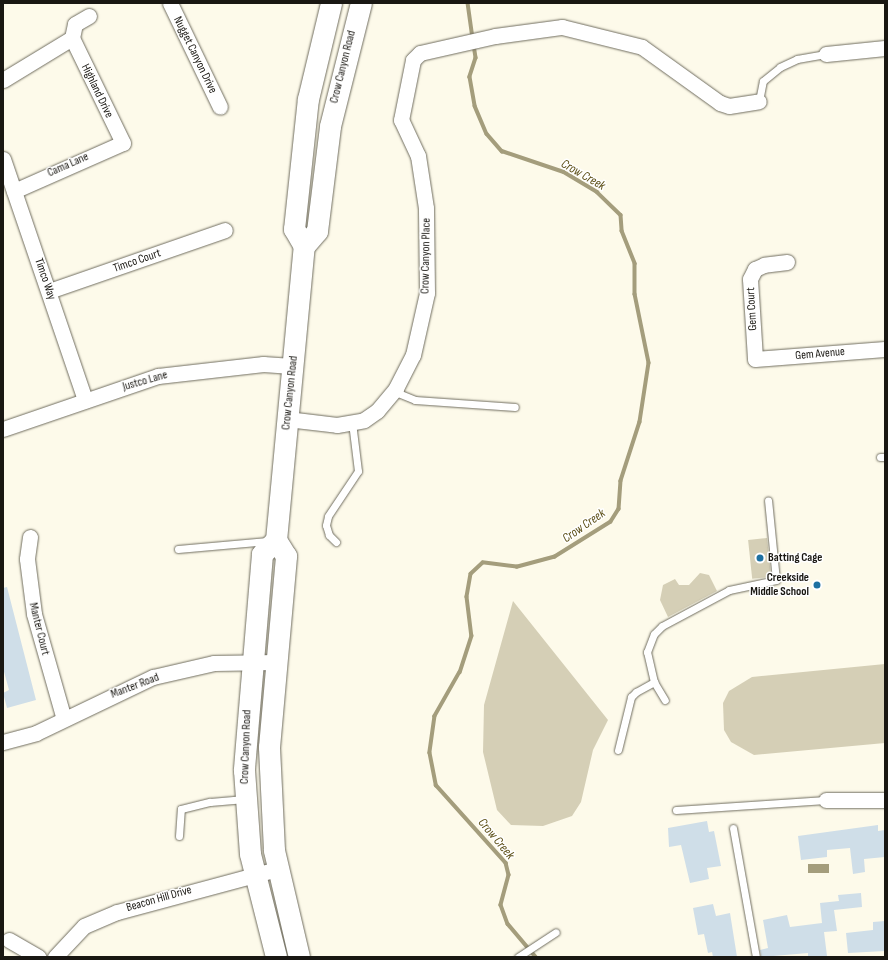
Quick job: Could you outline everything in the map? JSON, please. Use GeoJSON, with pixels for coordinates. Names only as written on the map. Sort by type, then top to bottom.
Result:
{"type":"FeatureCollection","features":[{"type":"Feature","properties":{"kind":"main road"},"geometry":{"type":"LineString","coordinates":[[304,246],[294,229],[301,153],[314,66],[331,3]]}},
{"type":"Feature","properties":{"kind":"main road","name":"Crow Canyon Road"},"geometry":{"type":"LineString","coordinates":[[299,957],[277,869],[268,773],[276,662],[286,556],[276,540],[304,246],[317,232],[330,126],[361,3]]}},
{"type":"Feature","properties":{"kind":"main road","name":"Crow Canyon Road"},"geometry":{"type":"LineString","coordinates":[[276,540],[262,554],[245,736],[245,799],[254,874],[276,957]]}},
{"type":"Feature","properties":{"kind":"street","name":"Nugget Canyon Drive"},"geometry":{"type":"LineString","coordinates":[[170,3],[220,107]]}},
{"type":"Feature","properties":{"kind":"street"},"geometry":{"type":"LineString","coordinates":[[3,80],[72,38],[75,24],[89,16]]}},
{"type":"Feature","properties":{"kind":"street","name":"Crow Canyon Place"},"geometry":{"type":"LineString","coordinates":[[287,419],[336,425],[364,420],[377,411],[393,391],[413,355],[427,293],[425,200],[418,156],[401,120],[413,60],[420,53],[438,46],[555,26],[625,41],[651,52],[720,104],[728,106],[759,101]]}},
{"type":"Feature","properties":{"kind":"street","name":"Highland Drive"},"geometry":{"type":"LineString","coordinates":[[72,38],[123,143]]}},
{"type":"Feature","properties":{"kind":"street"},"geometry":{"type":"LineString","coordinates":[[826,54],[885,48]]}},
{"type":"Feature","properties":{"kind":"street","name":"Cama Lane"},"geometry":{"type":"LineString","coordinates":[[14,190],[123,143]]}},
{"type":"Feature","properties":{"kind":"street","name":"Timco Way"},"geometry":{"type":"LineString","coordinates":[[3,159],[85,400]]}},
{"type":"Feature","properties":{"kind":"street","name":"Timco Court"},"geometry":{"type":"LineString","coordinates":[[49,291],[225,230]]}},
{"type":"Feature","properties":{"kind":"street","name":"Gem Court"},"geometry":{"type":"LineString","coordinates":[[755,360],[750,279],[755,270],[764,265],[787,262]]}},
{"type":"Feature","properties":{"kind":"street","name":"Gem Avenue"},"geometry":{"type":"LineString","coordinates":[[755,360],[885,349]]}},
{"type":"Feature","properties":{"kind":"street","name":"Justco Lane"},"geometry":{"type":"LineString","coordinates":[[3,429],[85,400],[173,373],[263,364],[292,366]]}},
{"type":"Feature","properties":{"kind":"street","name":"Manter Court"},"geometry":{"type":"LineString","coordinates":[[30,537],[26,559],[34,614],[64,719]]}},
{"type":"Feature","properties":{"kind":"street","name":"Manter Road"},"geometry":{"type":"LineString","coordinates":[[3,742],[36,733],[152,677],[214,663],[252,661],[276,662]]}},
{"type":"Feature","properties":{"kind":"street"},"geometry":{"type":"LineString","coordinates":[[826,800],[885,800]]}},
{"type":"Feature","properties":{"kind":"street","name":"Beacon Hill Drive"},"geometry":{"type":"LineString","coordinates":[[55,957],[84,926],[117,912],[277,869]]}},
{"type":"Feature","properties":{"kind":"street"},"geometry":{"type":"LineString","coordinates":[[9,940],[38,957]]}},
{"type":"Feature","properties":{"kind":"lane"},"geometry":{"type":"LineString","coordinates":[[759,101],[764,81],[780,67],[797,59],[826,54]]}},
{"type":"Feature","properties":{"kind":"lane"},"geometry":{"type":"LineString","coordinates":[[393,391],[415,400],[515,407]]}},
{"type":"Feature","properties":{"kind":"lane"},"geometry":{"type":"LineString","coordinates":[[336,542],[328,535],[326,525],[328,516],[358,471],[352,422]]}},
{"type":"Feature","properties":{"kind":"lane"},"geometry":{"type":"LineString","coordinates":[[665,700],[654,682],[647,652],[654,634],[662,626],[729,590],[776,580],[768,500]]}},
{"type":"Feature","properties":{"kind":"lane"},"geometry":{"type":"LineString","coordinates":[[178,549],[276,540]]}},
{"type":"Feature","properties":{"kind":"lane"},"geometry":{"type":"LineString","coordinates":[[618,750],[631,698],[654,682]]}},
{"type":"Feature","properties":{"kind":"lane"},"geometry":{"type":"LineString","coordinates":[[179,836],[181,809],[210,802],[245,799]]}},
{"type":"Feature","properties":{"kind":"lane"},"geometry":{"type":"LineString","coordinates":[[676,810],[826,800]]}},
{"type":"Feature","properties":{"kind":"lane"},"geometry":{"type":"LineString","coordinates":[[733,828],[756,957]]}},
{"type":"Feature","properties":{"kind":"lane"},"geometry":{"type":"LineString","coordinates":[[518,957],[543,942],[556,932]]}},
{"type":"Feature","properties":{"kind":"shaded area","name":"Batting Cage"},"geometry":{"type":"Polygon","coordinates":[[[767,538],[771,577],[752,579],[748,540],[767,538]]]}},
{"type":"Feature","properties":{"kind":"shaded area"},"geometry":{"type":"Polygon","coordinates":[[[700,573],[709,575],[717,591],[668,617],[660,600],[663,585],[675,579],[679,585],[689,585],[700,573]]]}},
{"type":"Feature","properties":{"kind":"shaded area"},"geometry":{"type":"Polygon","coordinates":[[[513,601],[608,720],[593,750],[581,802],[572,816],[543,826],[511,825],[497,810],[483,752],[484,705],[513,601]]]}},
{"type":"Feature","properties":{"kind":"shaded area"},"geometry":{"type":"Polygon","coordinates":[[[885,664],[885,743],[754,755],[731,742],[724,730],[723,703],[729,691],[752,677],[885,664]]]}},
{"type":"Feature","properties":{"kind":"shaded area"},"geometry":{"type":"Polygon","coordinates":[[[808,864],[829,864],[829,873],[808,873],[808,864]]]}},
{"type":"Feature","properties":{"kind":"building"},"geometry":{"type":"Polygon","coordinates":[[[7,587],[36,700],[7,708],[3,693],[9,690],[3,668],[3,588],[7,587]]]}},
{"type":"Feature","properties":{"kind":"building"},"geometry":{"type":"Polygon","coordinates":[[[707,821],[709,832],[714,831],[721,866],[707,868],[709,879],[690,883],[681,845],[669,847],[668,828],[707,821]]]}},
{"type":"Feature","properties":{"kind":"building"},"geometry":{"type":"Polygon","coordinates":[[[878,825],[878,831],[885,830],[885,857],[864,859],[865,872],[853,874],[850,848],[827,850],[827,857],[801,860],[798,836],[878,825]]]}},
{"type":"Feature","properties":{"kind":"building"},"geometry":{"type":"Polygon","coordinates":[[[861,893],[862,907],[834,910],[837,931],[824,932],[827,956],[808,957],[808,953],[761,957],[760,950],[768,948],[763,920],[787,915],[790,927],[822,923],[820,903],[839,901],[838,895],[861,893]]]}},
{"type":"Feature","properties":{"kind":"building"},"geometry":{"type":"Polygon","coordinates":[[[713,904],[716,916],[730,913],[737,957],[713,957],[712,952],[708,953],[704,934],[698,935],[693,908],[713,904]]]}},
{"type":"Feature","properties":{"kind":"building"},"geometry":{"type":"Polygon","coordinates":[[[885,921],[885,951],[848,953],[846,933],[873,930],[873,922],[885,921]]]}},
{"type":"Feature","properties":{"kind":"waterway","name":"Crow Creek"},"geometry":{"type":"LineString","coordinates":[[468,3],[473,37]]}},
{"type":"Feature","properties":{"kind":"waterway","name":"Crow Creek"},"geometry":{"type":"LineString","coordinates":[[474,45],[476,58],[470,77],[475,106],[487,134],[502,151],[564,172],[597,192],[621,215],[622,231],[635,264],[635,294],[649,363],[640,422],[621,481],[619,509],[611,522],[555,557],[517,567],[483,563],[471,574],[467,597],[472,636],[460,672],[435,716],[430,753],[436,785],[506,863],[509,875],[501,905],[508,924],[536,957]]}},
{"type":"Feature","properties":{"kind":"place","name":"Batting Cage"},"geometry":{"type":"Point","coordinates":[760,558]}},
{"type":"Feature","properties":{"kind":"place","name":"Creekside Middle School"},"geometry":{"type":"Point","coordinates":[817,585]}}]}
